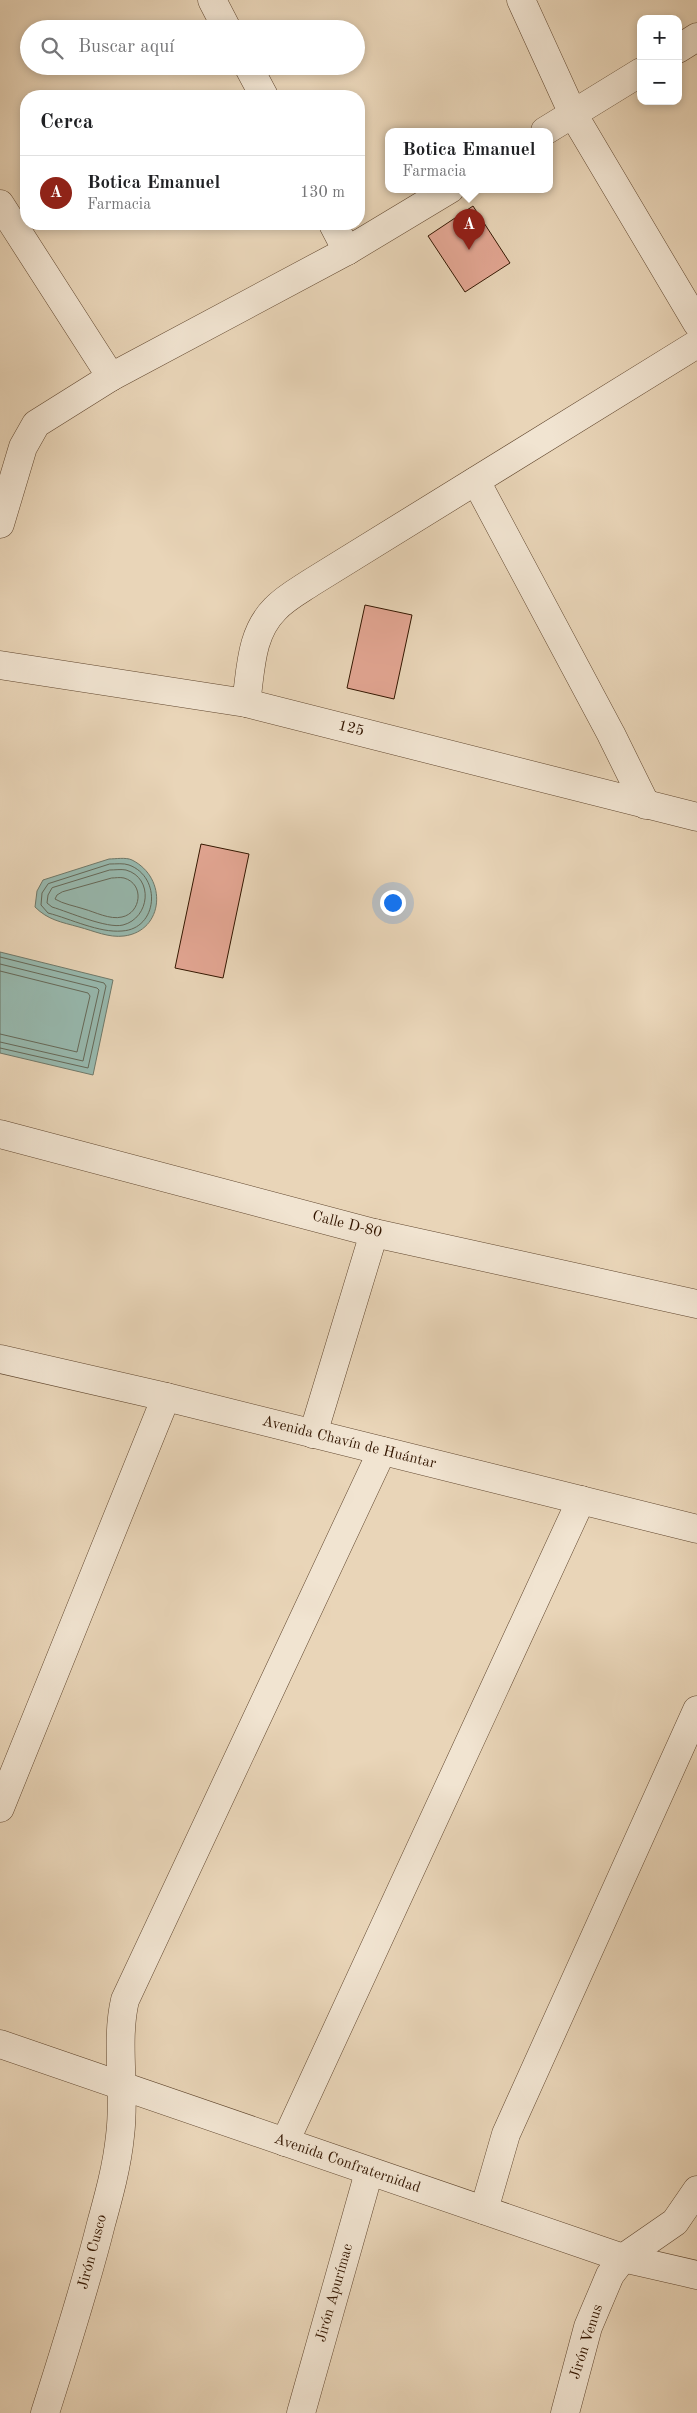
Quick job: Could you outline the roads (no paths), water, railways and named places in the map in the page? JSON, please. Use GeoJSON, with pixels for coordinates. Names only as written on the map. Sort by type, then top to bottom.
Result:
{"type":"FeatureCollection","features":[{"type":"Feature","properties":{"kind":"street"},"geometry":{"type":"LineString","coordinates":[[212,0],[223,20]]}},
{"type":"Feature","properties":{"kind":"street"},"geometry":{"type":"LineString","coordinates":[[521,0],[574,114],[697,323]]}},
{"type":"Feature","properties":{"kind":"street"},"geometry":{"type":"LineString","coordinates":[[682,46],[697,37]]}},
{"type":"Feature","properties":{"kind":"street"},"geometry":{"type":"LineString","coordinates":[[253,75],[261,90]]}},
{"type":"Feature","properties":{"kind":"street"},"geometry":{"type":"LineString","coordinates":[[550,128],[637,75]]}},
{"type":"Feature","properties":{"kind":"street"},"geometry":{"type":"LineString","coordinates":[[0,524],[23,447],[36,424],[111,377],[347,251],[443,193]]}},
{"type":"Feature","properties":{"kind":"street"},"geometry":{"type":"LineString","coordinates":[[0,204],[111,377]]}},
{"type":"Feature","properties":{"kind":"street"},"geometry":{"type":"LineString","coordinates":[[336,230],[347,251]]}},
{"type":"Feature","properties":{"kind":"street"},"geometry":{"type":"LineString","coordinates":[[246,703],[254,644],[262,624],[276,607],[312,582],[697,344]]}},
{"type":"Feature","properties":{"kind":"street"},"geometry":{"type":"LineString","coordinates":[[476,481],[646,805]]}},
{"type":"Feature","properties":{"kind":"street","name":"125"},"geometry":{"type":"LineString","coordinates":[[0,664],[246,703],[697,817]]}},
{"type":"Feature","properties":{"kind":"street","name":"Calle D-80"},"geometry":{"type":"LineString","coordinates":[[0,1134],[374,1233],[697,1304]]}},
{"type":"Feature","properties":{"kind":"street"},"geometry":{"type":"LineString","coordinates":[[313,1434],[374,1233]]}},
{"type":"Feature","properties":{"kind":"street","name":"Avenida Chavín de Huántar"},"geometry":{"type":"LineString","coordinates":[[0,1359],[166,1397],[697,1529]]}},
{"type":"Feature","properties":{"kind":"street"},"geometry":{"type":"LineString","coordinates":[[0,1808],[166,1397]]}},
{"type":"Feature","properties":{"kind":"street","name":"Jirón Cusco"},"geometry":{"type":"LineString","coordinates":[[45,2413],[89,2273],[113,2176],[120,2135],[123,2087],[121,2016],[125,2000],[382,1451]]}},
{"type":"Feature","properties":{"kind":"street"},"geometry":{"type":"LineString","coordinates":[[285,2142],[581,1500]]}},
{"type":"Feature","properties":{"kind":"street"},"geometry":{"type":"LineString","coordinates":[[484,2210],[506,2134],[697,1710]]}},
{"type":"Feature","properties":{"kind":"street","name":"Avenida Confraternidad"},"geometry":{"type":"LineString","coordinates":[[0,2044],[368,2172],[623,2258],[697,2275]]}},
{"type":"Feature","properties":{"kind":"street","name":"Jirón Apurímac"},"geometry":{"type":"LineString","coordinates":[[301,2413],[368,2172]]}},
{"type":"Feature","properties":{"kind":"street","name":"Jirón Venus"},"geometry":{"type":"LineString","coordinates":[[566,2413],[588,2327],[610,2275],[623,2258],[675,2222],[697,2190]]}},
{"type":"Feature","properties":{"kind":"water"},"geometry":{"type":"Polygon","coordinates":[[[109,859],[130,859],[144,868],[152,879],[157,903],[154,915],[147,925],[137,932],[124,936],[102,934],[55,920],[35,907],[37,891],[43,880],[109,859]]]}},
{"type":"Feature","properties":{"kind":"water"},"geometry":{"type":"Polygon","coordinates":[[[0,952],[113,980],[93,1075],[0,1053],[0,952]]]}},
{"type":"Feature","properties":{"kind":"place","name":"Botica Emanuel"},"geometry":{"type":"Point","coordinates":[469,250]}}]}
